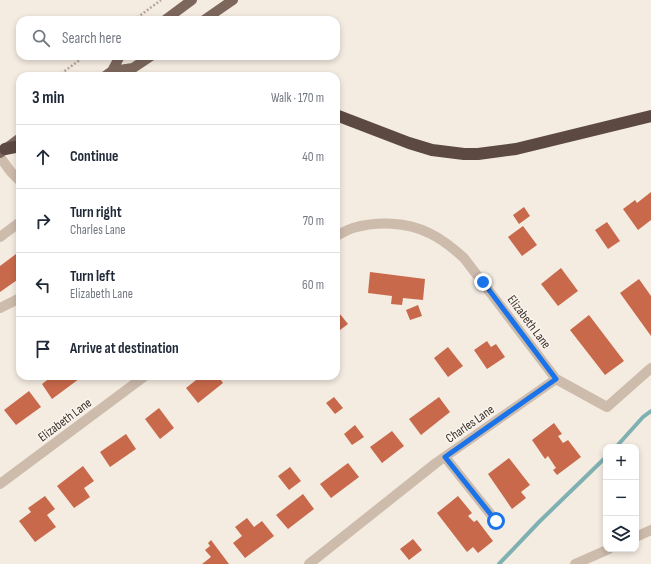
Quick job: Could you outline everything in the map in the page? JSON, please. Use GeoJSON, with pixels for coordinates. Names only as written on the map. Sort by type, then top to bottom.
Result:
{"type":"FeatureCollection","features":[{"type":"Feature","properties":{"kind":"highway"},"geometry":{"type":"LineString","coordinates":[[340,116],[421,146],[447,153],[478,154],[516,150],[651,116]]}},
{"type":"Feature","properties":{"kind":"highway"},"geometry":{"type":"LineString","coordinates":[[2,153],[16,148]]}},
{"type":"Feature","properties":{"kind":"main road"},"geometry":{"type":"LineString","coordinates":[[170,16],[192,0]]}},
{"type":"Feature","properties":{"kind":"main road"},"geometry":{"type":"LineString","coordinates":[[210,16],[233,0]]}},
{"type":"Feature","properties":{"kind":"main road"},"geometry":{"type":"LineString","coordinates":[[109,72],[117,60]]}},
{"type":"Feature","properties":{"kind":"main road"},"geometry":{"type":"LineString","coordinates":[[113,72],[133,68],[145,60]]}},
{"type":"Feature","properties":{"kind":"main road"},"geometry":{"type":"LineString","coordinates":[[2,153],[16,141]]}},
{"type":"Feature","properties":{"kind":"street"},"geometry":{"type":"LineString","coordinates":[[2,153],[11,172],[16,177]]}},
{"type":"Feature","properties":{"kind":"street","name":"Elizabeth Lane"},"geometry":{"type":"LineString","coordinates":[[340,234],[353,228],[382,223],[407,226],[429,232],[449,244],[464,258],[556,379]]}},
{"type":"Feature","properties":{"kind":"street"},"geometry":{"type":"LineString","coordinates":[[0,237],[16,225]]}},
{"type":"Feature","properties":{"kind":"street"},"geometry":{"type":"LineString","coordinates":[[0,308],[16,300]]}},
{"type":"Feature","properties":{"kind":"street"},"geometry":{"type":"LineString","coordinates":[[556,379],[607,407],[651,368]]}},
{"type":"Feature","properties":{"kind":"street","name":"Charles Lane"},"geometry":{"type":"LineString","coordinates":[[309,564],[445,457],[556,379]]}},
{"type":"Feature","properties":{"kind":"street","name":"Elizabeth Lane"},"geometry":{"type":"LineString","coordinates":[[0,484],[140,380]]}},
{"type":"Feature","properties":{"kind":"street"},"geometry":{"type":"LineString","coordinates":[[445,457],[496,521]]}},
{"type":"Feature","properties":{"kind":"street"},"geometry":{"type":"LineString","coordinates":[[639,536],[651,530]]}},
{"type":"Feature","properties":{"kind":"street"},"geometry":{"type":"LineString","coordinates":[[575,564],[603,552]]}},
{"type":"Feature","properties":{"kind":"path"},"geometry":{"type":"LineString","coordinates":[[139,16],[161,0]]}},
{"type":"Feature","properties":{"kind":"path"},"geometry":{"type":"LineString","coordinates":[[64,72],[80,60]]}},
{"type":"Feature","properties":{"kind":"building"},"geometry":{"type":"Polygon","coordinates":[[[651,192],[651,220],[638,230],[623,209],[635,200],[637,203],[651,192]]]}},
{"type":"Feature","properties":{"kind":"building"},"geometry":{"type":"Polygon","coordinates":[[[524,207],[530,216],[519,224],[513,215],[524,207]]]}},
{"type":"Feature","properties":{"kind":"building"},"geometry":{"type":"Polygon","coordinates":[[[607,222],[620,241],[608,249],[595,230],[607,222]]]}},
{"type":"Feature","properties":{"kind":"building"},"geometry":{"type":"Polygon","coordinates":[[[523,226],[537,245],[522,256],[508,237],[523,226]]]}},
{"type":"Feature","properties":{"kind":"building"},"geometry":{"type":"Polygon","coordinates":[[[16,254],[16,281],[0,292],[0,266],[16,254]]]}},
{"type":"Feature","properties":{"kind":"building"},"geometry":{"type":"Polygon","coordinates":[[[561,268],[578,291],[558,306],[541,284],[561,268]]]}},
{"type":"Feature","properties":{"kind":"building"},"geometry":{"type":"Polygon","coordinates":[[[370,272],[425,279],[423,300],[403,298],[402,305],[391,304],[392,296],[368,293],[370,272]]]}},
{"type":"Feature","properties":{"kind":"building"},"geometry":{"type":"Polygon","coordinates":[[[639,279],[651,296],[651,336],[620,293],[639,279]]]}},
{"type":"Feature","properties":{"kind":"building"},"geometry":{"type":"Polygon","coordinates":[[[418,305],[422,316],[410,320],[406,310],[418,305]]]}},
{"type":"Feature","properties":{"kind":"building"},"geometry":{"type":"Polygon","coordinates":[[[340,314],[348,324],[340,330],[340,314]]]}},
{"type":"Feature","properties":{"kind":"building"},"geometry":{"type":"Polygon","coordinates":[[[589,315],[624,361],[605,375],[570,330],[589,315]]]}},
{"type":"Feature","properties":{"kind":"building"},"geometry":{"type":"Polygon","coordinates":[[[487,341],[491,347],[496,344],[505,357],[487,369],[474,350],[487,341]]]}},
{"type":"Feature","properties":{"kind":"building"},"geometry":{"type":"Polygon","coordinates":[[[448,347],[463,366],[448,377],[434,358],[448,347]]]}},
{"type":"Feature","properties":{"kind":"building"},"geometry":{"type":"Polygon","coordinates":[[[47,380],[78,380],[52,399],[42,384],[47,380]]]}},
{"type":"Feature","properties":{"kind":"building"},"geometry":{"type":"Polygon","coordinates":[[[196,380],[221,380],[223,383],[198,403],[186,388],[196,380]]]}},
{"type":"Feature","properties":{"kind":"building"},"geometry":{"type":"Polygon","coordinates":[[[29,391],[41,407],[16,425],[4,410],[29,391]]]}},
{"type":"Feature","properties":{"kind":"building"},"geometry":{"type":"Polygon","coordinates":[[[334,397],[343,408],[335,414],[326,403],[334,397]]]}},
{"type":"Feature","properties":{"kind":"building"},"geometry":{"type":"Polygon","coordinates":[[[439,397],[450,412],[421,435],[409,419],[439,397]]]}},
{"type":"Feature","properties":{"kind":"building"},"geometry":{"type":"Polygon","coordinates":[[[159,408],[174,428],[160,439],[145,419],[159,408]]]}},
{"type":"Feature","properties":{"kind":"building"},"geometry":{"type":"Polygon","coordinates":[[[554,423],[562,434],[558,436],[563,443],[568,440],[581,457],[557,475],[553,470],[556,468],[548,456],[545,459],[532,440],[554,423]]]}},
{"type":"Feature","properties":{"kind":"building"},"geometry":{"type":"Polygon","coordinates":[[[355,425],[364,437],[352,445],[344,434],[355,425]]]}},
{"type":"Feature","properties":{"kind":"building"},"geometry":{"type":"Polygon","coordinates":[[[392,431],[404,446],[382,463],[370,447],[392,431]]]}},
{"type":"Feature","properties":{"kind":"building"},"geometry":{"type":"Polygon","coordinates":[[[126,434],[136,449],[110,467],[100,452],[126,434]]]}},
{"type":"Feature","properties":{"kind":"building"},"geometry":{"type":"Polygon","coordinates":[[[509,458],[530,485],[521,492],[526,498],[512,509],[488,474],[509,458]]]}},
{"type":"Feature","properties":{"kind":"building"},"geometry":{"type":"Polygon","coordinates":[[[348,463],[359,477],[331,498],[320,484],[348,463]]]}},
{"type":"Feature","properties":{"kind":"building"},"geometry":{"type":"Polygon","coordinates":[[[83,466],[94,481],[84,488],[90,497],[74,508],[57,486],[83,466]]]}},
{"type":"Feature","properties":{"kind":"building"},"geometry":{"type":"Polygon","coordinates":[[[290,467],[301,481],[289,490],[278,476],[290,467]]]}},
{"type":"Feature","properties":{"kind":"building"},"geometry":{"type":"Polygon","coordinates":[[[303,494],[314,509],[288,529],[276,515],[303,494]]]}},
{"type":"Feature","properties":{"kind":"building"},"geometry":{"type":"Polygon","coordinates":[[[45,496],[55,509],[47,515],[56,527],[35,542],[19,521],[31,512],[28,508],[45,496]]]}},
{"type":"Feature","properties":{"kind":"building"},"geometry":{"type":"Polygon","coordinates":[[[458,496],[472,513],[468,516],[474,522],[477,520],[493,541],[478,553],[473,547],[467,552],[437,513],[458,496]]]}},
{"type":"Feature","properties":{"kind":"building"},"geometry":{"type":"Polygon","coordinates":[[[247,518],[254,527],[262,521],[274,536],[245,558],[233,543],[242,536],[235,527],[247,518]]]}},
{"type":"Feature","properties":{"kind":"building"},"geometry":{"type":"Polygon","coordinates":[[[413,539],[422,550],[409,560],[400,549],[413,539]]]}},
{"type":"Feature","properties":{"kind":"building"},"geometry":{"type":"Polygon","coordinates":[[[211,540],[229,564],[202,564],[211,557],[205,550],[210,546],[208,543],[211,540]]]}},
{"type":"Feature","properties":{"kind":"waterway"},"geometry":{"type":"LineString","coordinates":[[619,444],[643,417],[651,411]]}},
{"type":"Feature","properties":{"kind":"waterway"},"geometry":{"type":"LineString","coordinates":[[499,564],[539,522],[603,460]]}},
{"type":"Feature","properties":{"kind":"route"},"geometry":{"type":"LineString","coordinates":[[483,282],[556,379],[445,457],[496,521]]}}]}
